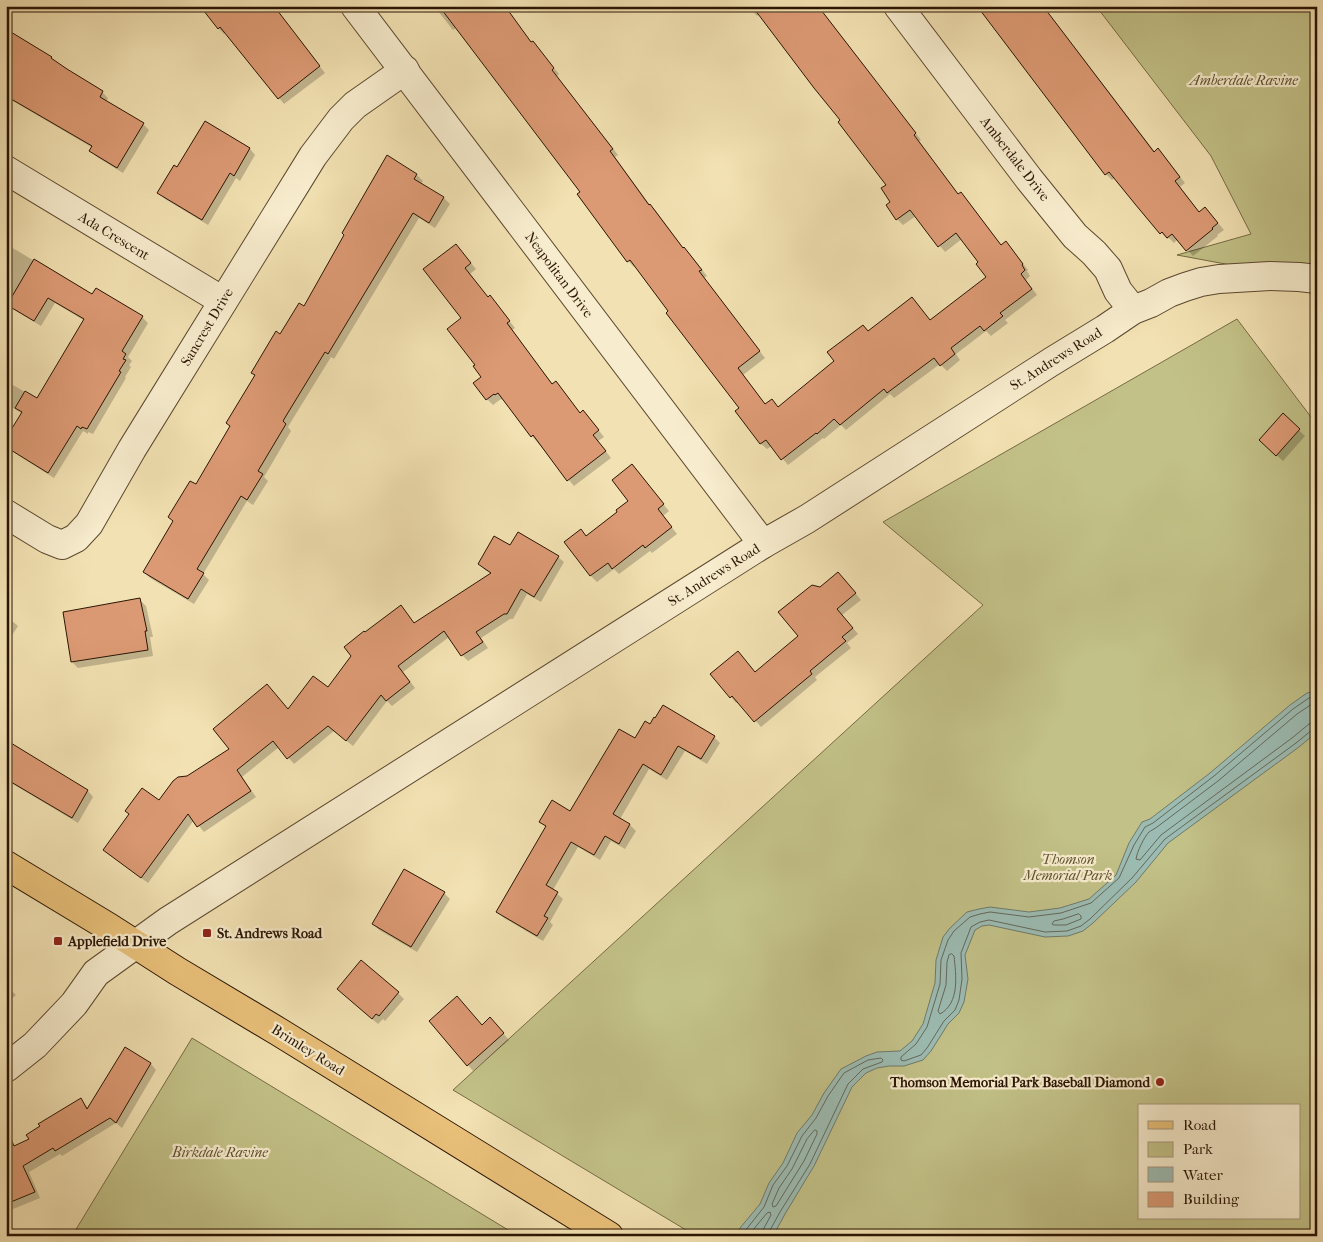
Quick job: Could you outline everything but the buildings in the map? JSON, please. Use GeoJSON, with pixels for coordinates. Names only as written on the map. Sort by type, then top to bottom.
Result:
{"type":"FeatureCollection","features":[{"type":"Feature","properties":{"kind":"main road","name":"Brimley Road"},"geometry":{"type":"LineString","coordinates":[[6,865],[610,1236]]}},
{"type":"Feature","properties":{"kind":"street","name":"Neapolitan Drive"},"geometry":{"type":"LineString","coordinates":[[356,6],[763,544]]}},
{"type":"Feature","properties":{"kind":"street","name":"Amberdale Drive"},"geometry":{"type":"LineString","coordinates":[[898,6],[1035,186],[1075,236],[1108,269],[1118,291],[1133,310]]}},
{"type":"Feature","properties":{"kind":"street","name":"Sancrest Drive"},"geometry":{"type":"LineString","coordinates":[[6,514],[47,539],[62,545],[76,538],[89,524],[132,449],[312,156],[341,119],[355,105],[405,70]]}},
{"type":"Feature","properties":{"kind":"street","name":"Ada Crescent"},"geometry":{"type":"LineString","coordinates":[[6,170],[223,301]]}},
{"type":"Feature","properties":{"kind":"street","name":"St. Andrews Road"},"geometry":{"type":"LineString","coordinates":[[136,945],[168,921],[763,544],[808,519],[1133,310],[1151,304],[1169,293],[1201,282],[1270,276],[1317,279]]}},
{"type":"Feature","properties":{"kind":"street"},"geometry":{"type":"LineString","coordinates":[[6,1068],[35,1045],[68,1011],[96,973],[136,945]]}},
{"type":"Feature","properties":{"kind":"green space","name":"Amberdale Ravine"},"geometry":{"type":"Polygon","coordinates":[[[1096,6],[1317,6],[1317,281],[1177,255],[1251,234],[1211,156],[1096,6]]]}},
{"type":"Feature","properties":{"kind":"green space","name":"Thomson Memorial Park"},"geometry":{"type":"Polygon","coordinates":[[[1237,319],[1317,425],[1317,1236],[696,1236],[453,1090],[983,605],[883,522],[1237,319]]]}},
{"type":"Feature","properties":{"kind":"green space","name":"Birkdale Ravine"},"geometry":{"type":"Polygon","coordinates":[[[192,1038],[518,1236],[72,1236],[192,1038]]]}},
{"type":"Feature","properties":{"kind":"water"},"geometry":{"type":"Polygon","coordinates":[[[1317,691],[1317,732],[1168,843],[1136,882],[1083,931],[1068,936],[1045,937],[989,925],[975,930],[965,955],[968,979],[964,1002],[959,1013],[948,1024],[931,1051],[923,1060],[904,1066],[877,1068],[866,1073],[852,1087],[814,1166],[773,1236],[736,1236],[740,1228],[760,1204],[769,1183],[783,1163],[797,1133],[812,1115],[824,1093],[841,1069],[877,1052],[900,1051],[912,1041],[923,1024],[935,983],[936,960],[943,937],[967,912],[990,907],[1029,912],[1060,908],[1089,899],[1116,875],[1129,843],[1142,822],[1150,819],[1210,773],[1290,705],[1307,693],[1317,691]]]}},
{"type":"Feature","properties":{"kind":"place","name":"St. Andrews Road"},"geometry":{"type":"Point","coordinates":[207,933]}},
{"type":"Feature","properties":{"kind":"place","name":"Applefield Drive"},"geometry":{"type":"Point","coordinates":[58,941]}},
{"type":"Feature","properties":{"kind":"place","name":"Thomson Memorial Park Baseball Diamond"},"geometry":{"type":"Point","coordinates":[1160,1082]}}]}
